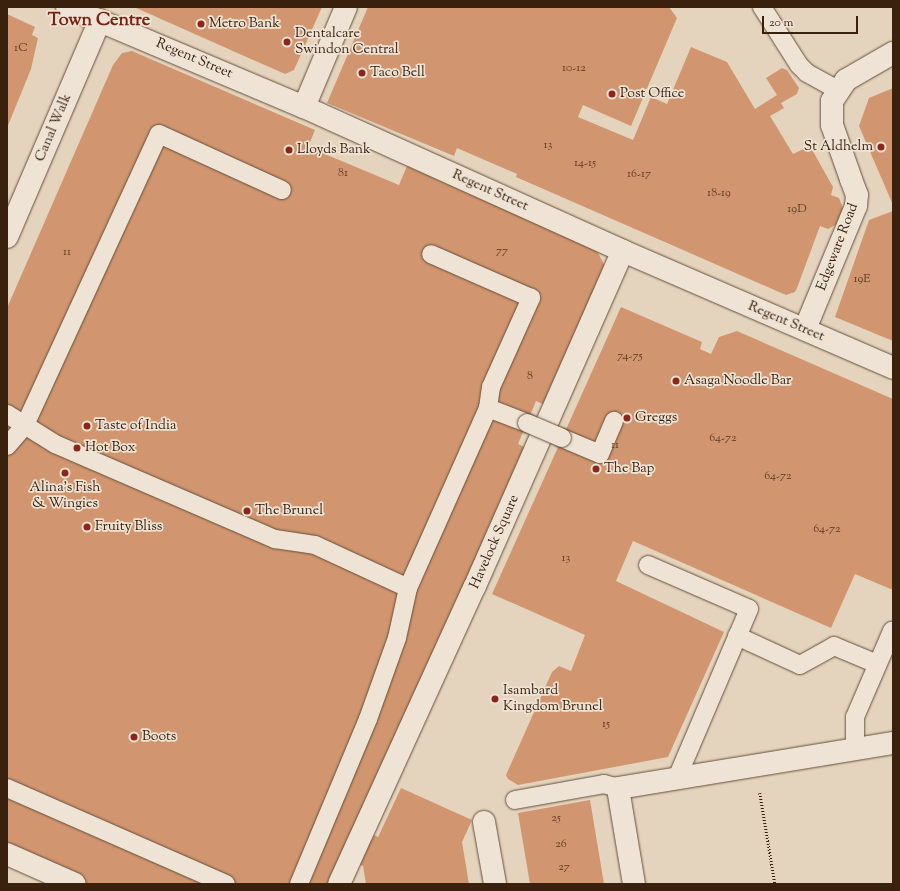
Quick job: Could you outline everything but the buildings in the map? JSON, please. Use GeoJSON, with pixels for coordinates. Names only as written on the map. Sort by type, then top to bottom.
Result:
{"type":"FeatureCollection","features":[{"type":"Feature","properties":{"kind":"street"},"geometry":{"type":"LineString","coordinates":[[304,107],[346,7]]}},
{"type":"Feature","properties":{"kind":"street","name":"Regent Street"},"geometry":{"type":"LineString","coordinates":[[86,12],[304,107],[623,252],[893,368]]}},
{"type":"Feature","properties":{"kind":"street","name":"Canal Walk"},"geometry":{"type":"LineString","coordinates":[[7,237],[86,12]]}},
{"type":"Feature","properties":{"kind":"street","name":"Edgeware Road"},"geometry":{"type":"LineString","coordinates":[[805,330],[856,206],[857,195],[832,125],[832,101],[838,90],[859,71],[893,53]]}},
{"type":"Feature","properties":{"kind":"street","name":"Havelock Square"},"geometry":{"type":"LineString","coordinates":[[344,879],[364,830],[475,586],[623,252]]}},
{"type":"Feature","properties":{"kind":"street"},"geometry":{"type":"LineString","coordinates":[[634,884],[618,788],[893,743]]}},
{"type":"Feature","properties":{"kind":"street"},"geometry":{"type":"LineString","coordinates":[[484,822],[495,884]]}},
{"type":"Feature","properties":{"kind":"street"},"geometry":{"type":"LineString","coordinates":[[7,854],[75,884]]}},
{"type":"Feature","properties":{"kind":"lane"},"geometry":{"type":"LineString","coordinates":[[762,7],[799,65],[807,73],[838,90]]}},
{"type":"Feature","properties":{"kind":"lane"},"geometry":{"type":"LineString","coordinates":[[7,446],[25,425],[159,134],[282,190]]}},
{"type":"Feature","properties":{"kind":"lane"},"geometry":{"type":"LineString","coordinates":[[299,884],[370,712],[397,638],[408,588],[488,408],[491,387],[531,298],[431,254]]}},
{"type":"Feature","properties":{"kind":"lane"},"geometry":{"type":"LineString","coordinates":[[488,408],[600,454],[614,422]]}},
{"type":"Feature","properties":{"kind":"lane"},"geometry":{"type":"LineString","coordinates":[[7,414],[56,444],[275,539],[315,545],[408,588]]}},
{"type":"Feature","properties":{"kind":"lane"},"geometry":{"type":"LineString","coordinates":[[648,565],[749,609],[676,778]]}},
{"type":"Feature","properties":{"kind":"lane"},"geometry":{"type":"LineString","coordinates":[[855,749],[855,717],[892,631]]}},
{"type":"Feature","properties":{"kind":"lane"},"geometry":{"type":"LineString","coordinates":[[737,636],[800,665],[834,646],[877,664]]}},
{"type":"Feature","properties":{"kind":"lane"},"geometry":{"type":"LineString","coordinates":[[515,800],[604,784],[618,788]]}},
{"type":"Feature","properties":{"kind":"lane"},"geometry":{"type":"LineString","coordinates":[[7,788],[226,884]]}},
{"type":"Feature","properties":{"kind":"path"},"geometry":{"type":"LineString","coordinates":[[755,765],[775,884]]}},
{"type":"Feature","properties":{"kind":"place","name":"Metro Bank"},"geometry":{"type":"Point","coordinates":[201,24]}},
{"type":"Feature","properties":{"kind":"place","name":"Dentalcare Swindon Central"},"geometry":{"type":"Point","coordinates":[287,42]}},
{"type":"Feature","properties":{"kind":"place","name":"Taco Bell"},"geometry":{"type":"Point","coordinates":[362,73]}},
{"type":"Feature","properties":{"kind":"place","name":"Post Office"},"geometry":{"type":"Point","coordinates":[612,94]}},
{"type":"Feature","properties":{"kind":"place","name":"St Aldhelm"},"geometry":{"type":"Point","coordinates":[881,147]}},
{"type":"Feature","properties":{"kind":"place","name":"Lloyds Bank"},"geometry":{"type":"Point","coordinates":[289,150]}},
{"type":"Feature","properties":{"kind":"place","name":"Asaga Noodle Bar"},"geometry":{"type":"Point","coordinates":[676,381]}},
{"type":"Feature","properties":{"kind":"place","name":"Greggs"},"geometry":{"type":"Point","coordinates":[627,418]}},
{"type":"Feature","properties":{"kind":"place","name":"Taste of India"},"geometry":{"type":"Point","coordinates":[87,426]}},
{"type":"Feature","properties":{"kind":"place","name":"Hot Box"},"geometry":{"type":"Point","coordinates":[77,448]}},
{"type":"Feature","properties":{"kind":"place","name":"The Bap"},"geometry":{"type":"Point","coordinates":[596,469]}},
{"type":"Feature","properties":{"kind":"place","name":"Alina's Fish & Wingies"},"geometry":{"type":"Point","coordinates":[65,473]}},
{"type":"Feature","properties":{"kind":"place","name":"The Brunel"},"geometry":{"type":"Point","coordinates":[247,511]}},
{"type":"Feature","properties":{"kind":"place","name":"Fruity Bliss"},"geometry":{"type":"Point","coordinates":[87,527]}},
{"type":"Feature","properties":{"kind":"place","name":"Isambard Kingdom Brunel"},"geometry":{"type":"Point","coordinates":[495,699]}},
{"type":"Feature","properties":{"kind":"place","name":"Boots"},"geometry":{"type":"Point","coordinates":[134,737]}},
{"type":"Feature","properties":{"kind":"district","name":"Town Centre"},"geometry":{"type":"Point","coordinates":[99,21]}}]}
